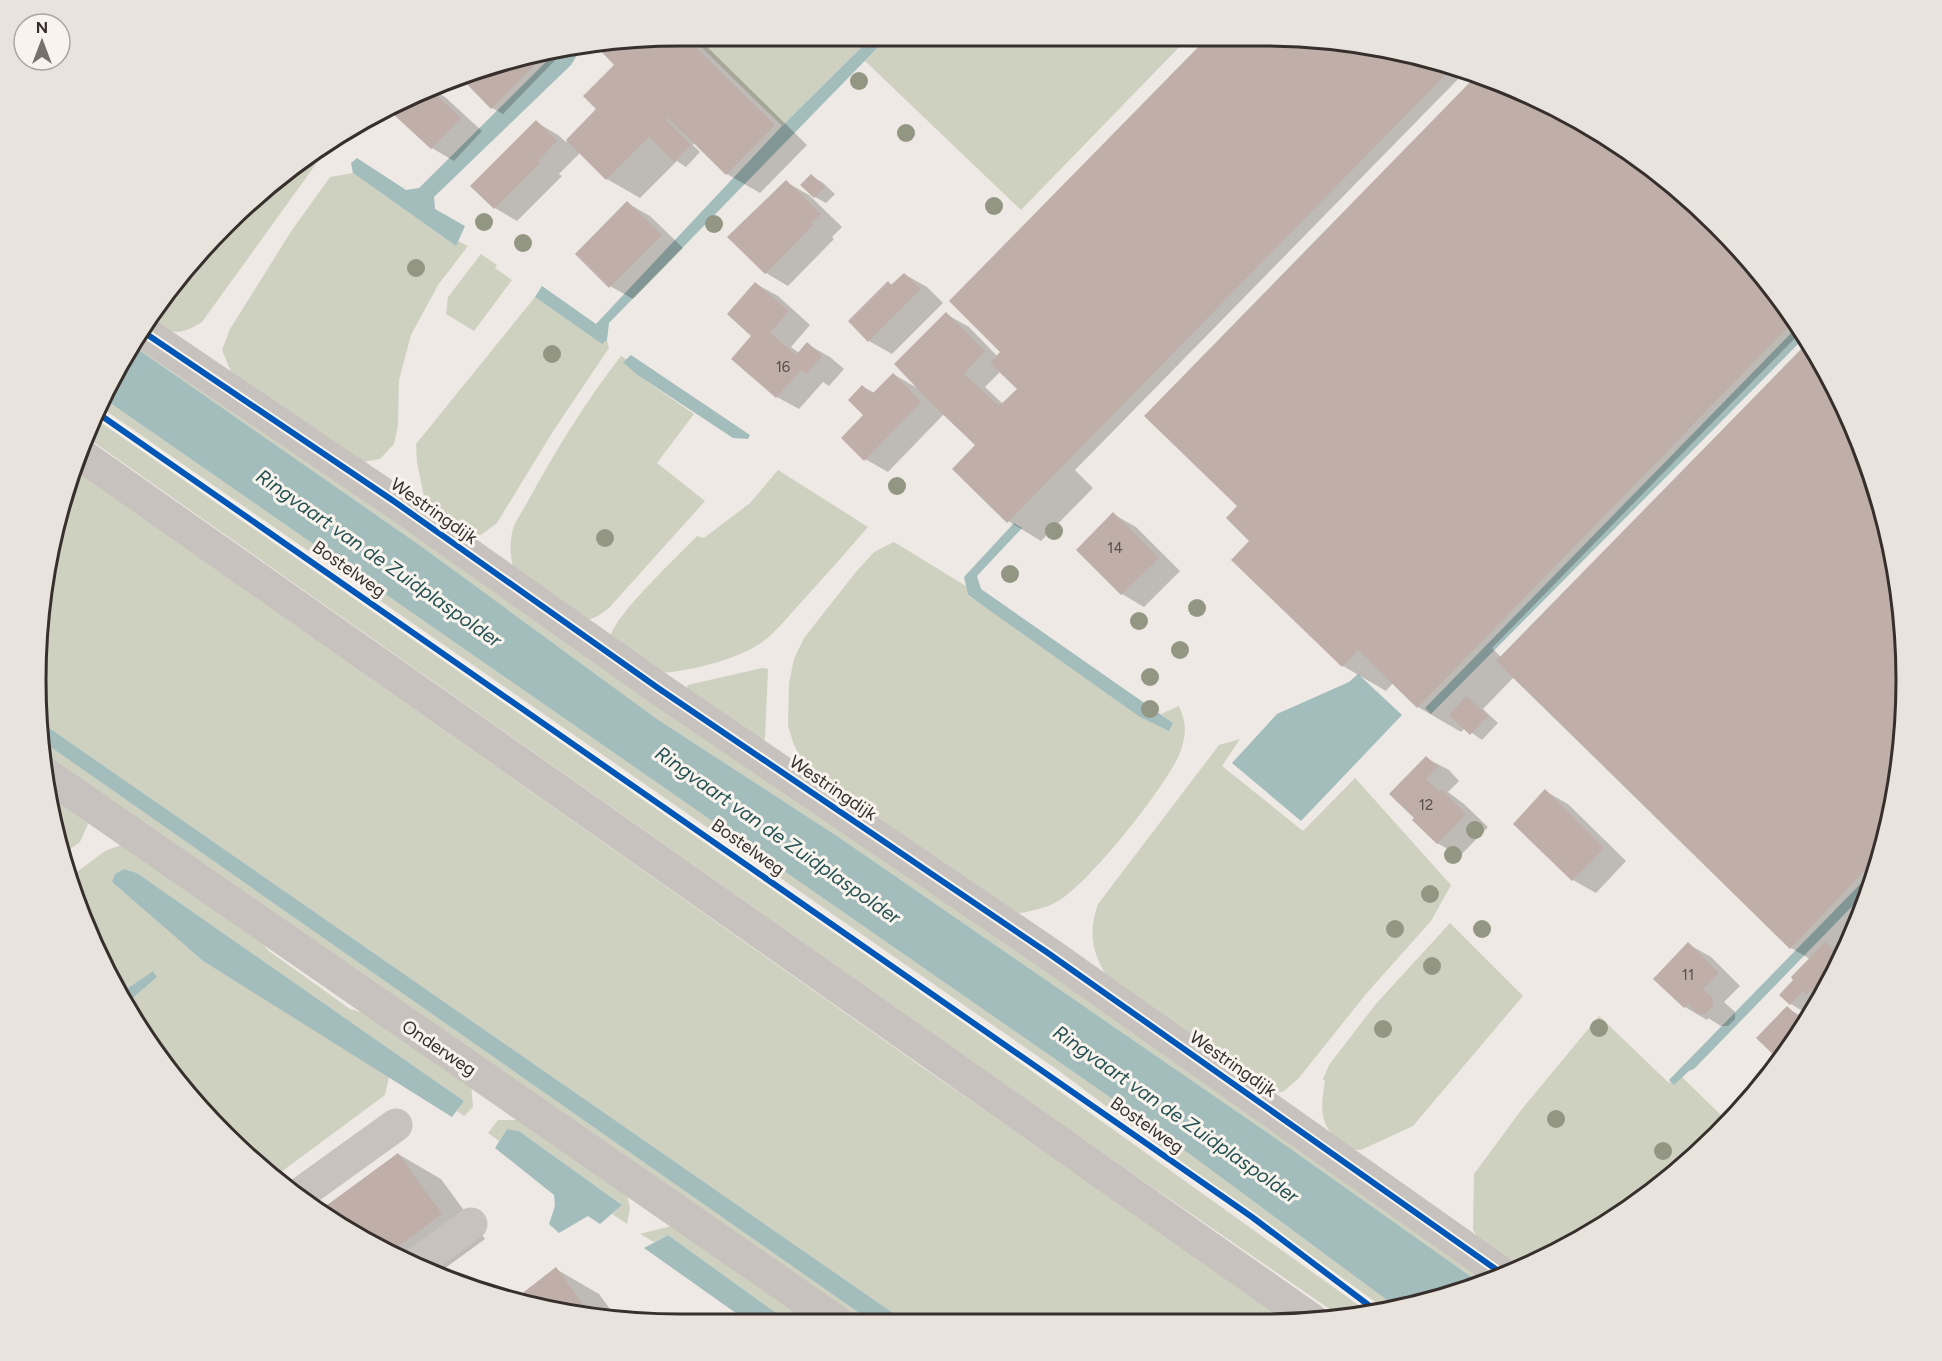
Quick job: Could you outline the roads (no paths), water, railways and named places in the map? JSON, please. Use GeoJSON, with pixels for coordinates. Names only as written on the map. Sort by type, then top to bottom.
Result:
{"type":"FeatureCollection","features":[{"type":"Feature","properties":{"kind":"street","name":"Westringdijk"},"geometry":{"type":"LineString","coordinates":[[148,335],[395,502],[658,688],[1048,953],[1496,1269]]}},
{"type":"Feature","properties":{"kind":"street"},"geometry":{"type":"LineString","coordinates":[[87,459],[1302,1313]]}},
{"type":"Feature","properties":{"kind":"street","name":"Onderweg"},"geometry":{"type":"LineString","coordinates":[[55,780],[825,1314]]}},
{"type":"Feature","properties":{"kind":"street"},"geometry":{"type":"LineString","coordinates":[[305,1191],[396,1125]]}},
{"type":"Feature","properties":{"kind":"street"},"geometry":{"type":"LineString","coordinates":[[423,1259],[471,1224]]}},
{"type":"Feature","properties":{"kind":"water"},"geometry":{"type":"Polygon","coordinates":[[[862,47],[878,47],[609,323],[607,340],[602,344],[535,297],[542,286],[596,324],[782,126],[862,47]]]}},
{"type":"Feature","properties":{"kind":"water"},"geometry":{"type":"Polygon","coordinates":[[[577,56],[571,65],[434,197],[435,209],[465,226],[456,246],[353,173],[351,163],[357,158],[406,190],[419,188],[547,61],[577,56]]]}},
{"type":"Feature","properties":{"kind":"water"},"geometry":{"type":"Polygon","coordinates":[[[1792,332],[1799,344],[1431,714],[1425,708],[1792,332]]]}},
{"type":"Feature","properties":{"kind":"water","name":"Ringvaart van de Zuidplaspolder"},"geometry":{"type":"Polygon","coordinates":[[[139,350],[418,544],[657,719],[837,836],[1281,1142],[1473,1278],[1426,1293],[1388,1301],[1157,1130],[111,403],[139,350]]]}},
{"type":"Feature","properties":{"kind":"water"},"geometry":{"type":"Polygon","coordinates":[[[631,355],[750,435],[748,439],[733,438],[636,374],[623,362],[631,355]]]}},
{"type":"Feature","properties":{"kind":"water"},"geometry":{"type":"Polygon","coordinates":[[[1014,523],[1022,528],[977,576],[981,589],[1173,723],[1169,731],[1140,717],[968,595],[964,577],[1014,523]]]}},
{"type":"Feature","properties":{"kind":"water"},"geometry":{"type":"Polygon","coordinates":[[[1358,674],[1402,715],[1301,821],[1232,763],[1277,714],[1349,682],[1358,674]]]}},
{"type":"Feature","properties":{"kind":"water"},"geometry":{"type":"Polygon","coordinates":[[[49,728],[894,1314],[861,1314],[50,747],[49,728]]]}},
{"type":"Feature","properties":{"kind":"water"},"geometry":{"type":"Polygon","coordinates":[[[124,869],[137,873],[464,1101],[452,1117],[203,961],[112,882],[115,874],[124,869]]]}},
{"type":"Feature","properties":{"kind":"water"},"geometry":{"type":"Polygon","coordinates":[[[1863,882],[1854,904],[1694,1069],[1674,1085],[1669,1080],[1863,882]]]}},
{"type":"Feature","properties":{"kind":"water"},"geometry":{"type":"Polygon","coordinates":[[[153,971],[157,977],[132,999],[126,989],[153,971]]]}},
{"type":"Feature","properties":{"kind":"water"},"geometry":{"type":"Polygon","coordinates":[[[507,1129],[519,1131],[622,1205],[600,1224],[588,1216],[559,1233],[549,1224],[555,1206],[554,1195],[495,1148],[507,1129]]]}},
{"type":"Feature","properties":{"kind":"water"},"geometry":{"type":"Polygon","coordinates":[[[668,1235],[778,1314],[737,1314],[644,1248],[668,1235]]]}}]}
